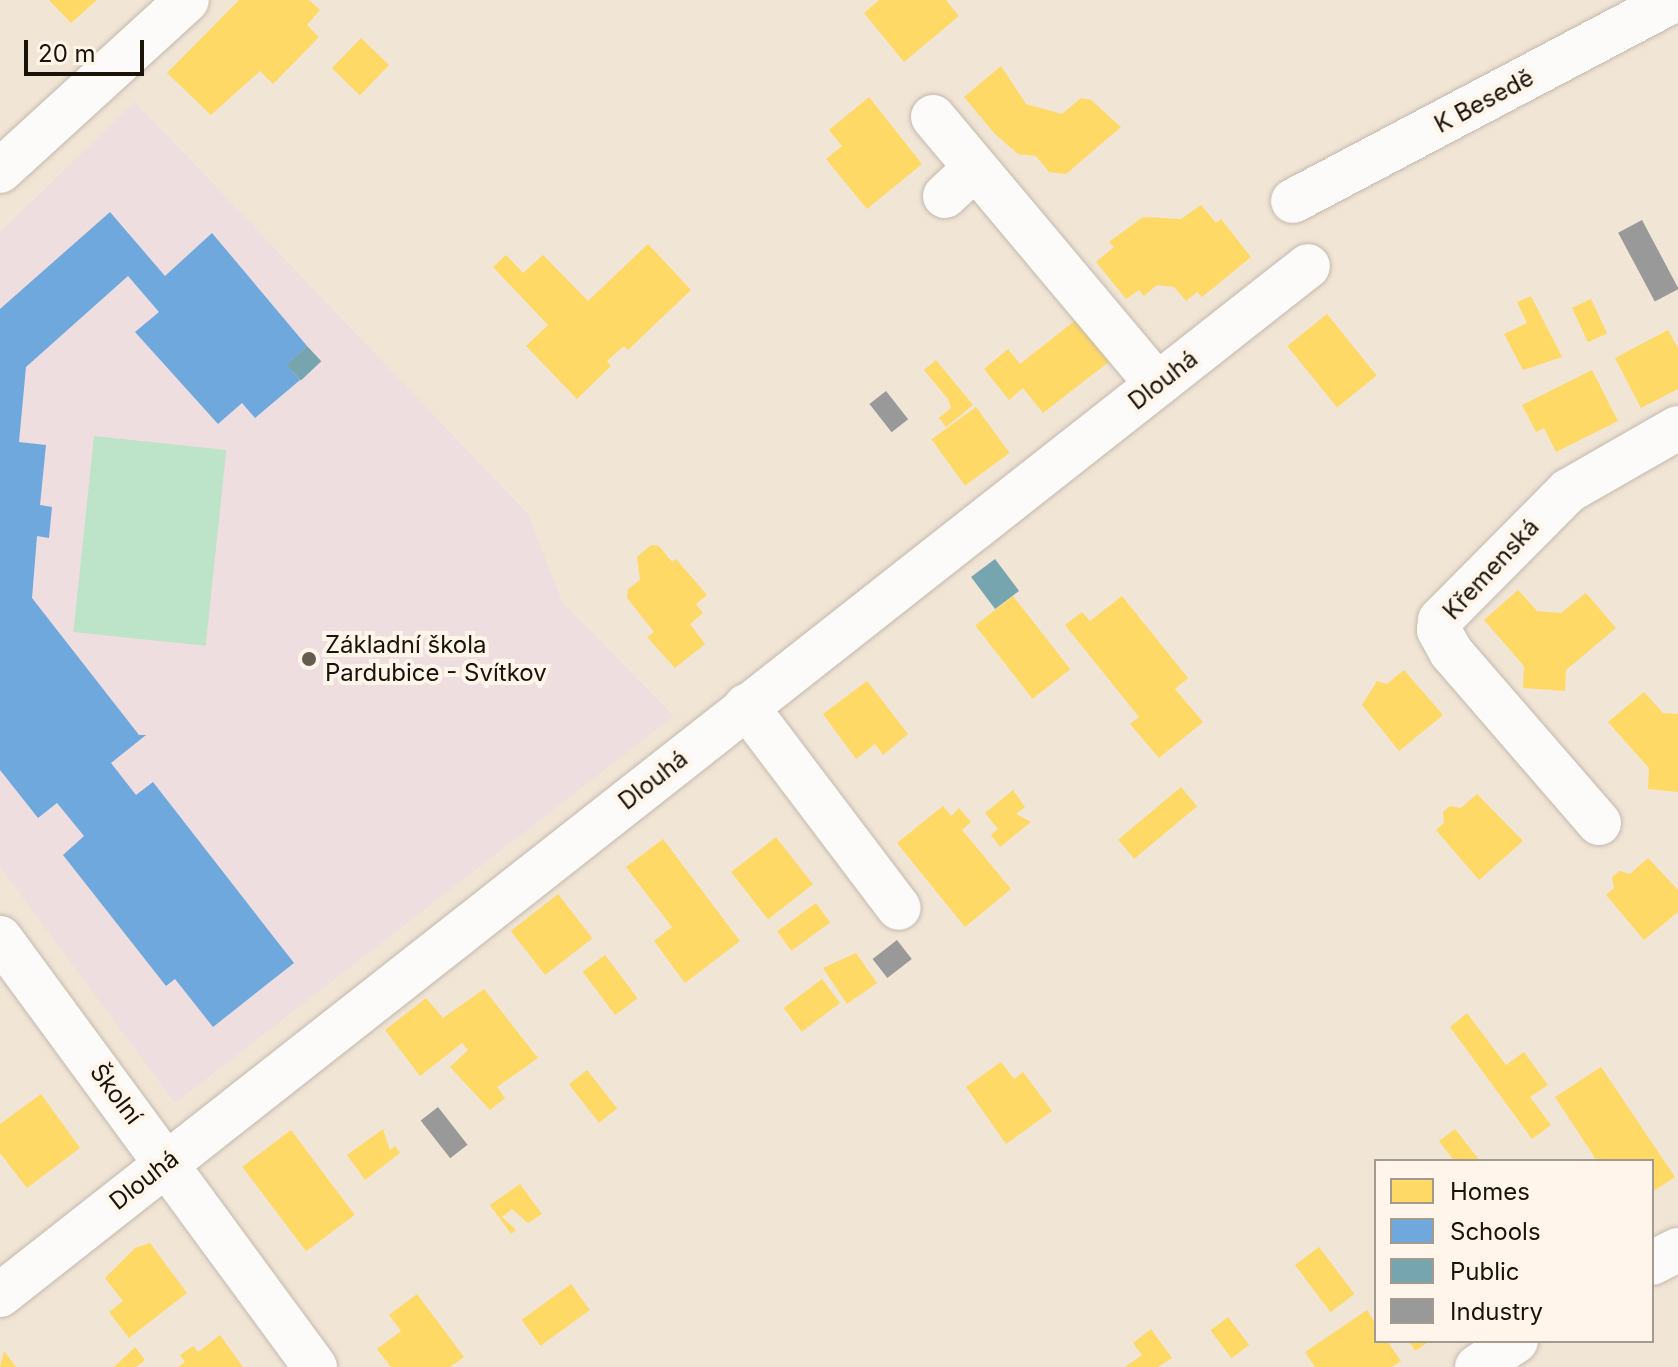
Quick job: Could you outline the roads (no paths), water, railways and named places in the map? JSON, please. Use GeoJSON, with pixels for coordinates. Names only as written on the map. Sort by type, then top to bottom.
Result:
{"type":"FeatureCollection","features":[{"type":"Feature","properties":{"kind":"street"},"geometry":{"type":"LineString","coordinates":[[0,171],[187,0]]}},
{"type":"Feature","properties":{"kind":"street","name":"K Besedě"},"geometry":{"type":"LineString","coordinates":[[1293,201],[1674,0]]}},
{"type":"Feature","properties":{"kind":"street"},"geometry":{"type":"LineString","coordinates":[[933,117],[960,182],[1157,384]]}},
{"type":"Feature","properties":{"kind":"street","name":"Dlouhá"},"geometry":{"type":"LineString","coordinates":[[0,1295],[1308,266]]}},
{"type":"Feature","properties":{"kind":"street","name":"Křemenská"},"geometry":{"type":"LineString","coordinates":[[1599,823],[1451,652],[1439,630],[1440,620],[1568,491],[1678,428]]}},
{"type":"Feature","properties":{"kind":"street"},"geometry":{"type":"LineString","coordinates":[[746,706],[899,908]]}},
{"type":"Feature","properties":{"kind":"street","name":"Školní"},"geometry":{"type":"LineString","coordinates":[[0,938],[315,1367]]}},
{"type":"Feature","properties":{"kind":"street"},"geometry":{"type":"LineString","coordinates":[[1654,1262],[1678,1250]]}},
{"type":"Feature","properties":{"kind":"street"},"geometry":{"type":"LineString","coordinates":[[1477,1367],[1513,1343]]}},
{"type":"Feature","properties":{"kind":"place","name":"Základní škola Pardubice - Svítkov"},"geometry":{"type":"Point","coordinates":[309,659]}}]}
